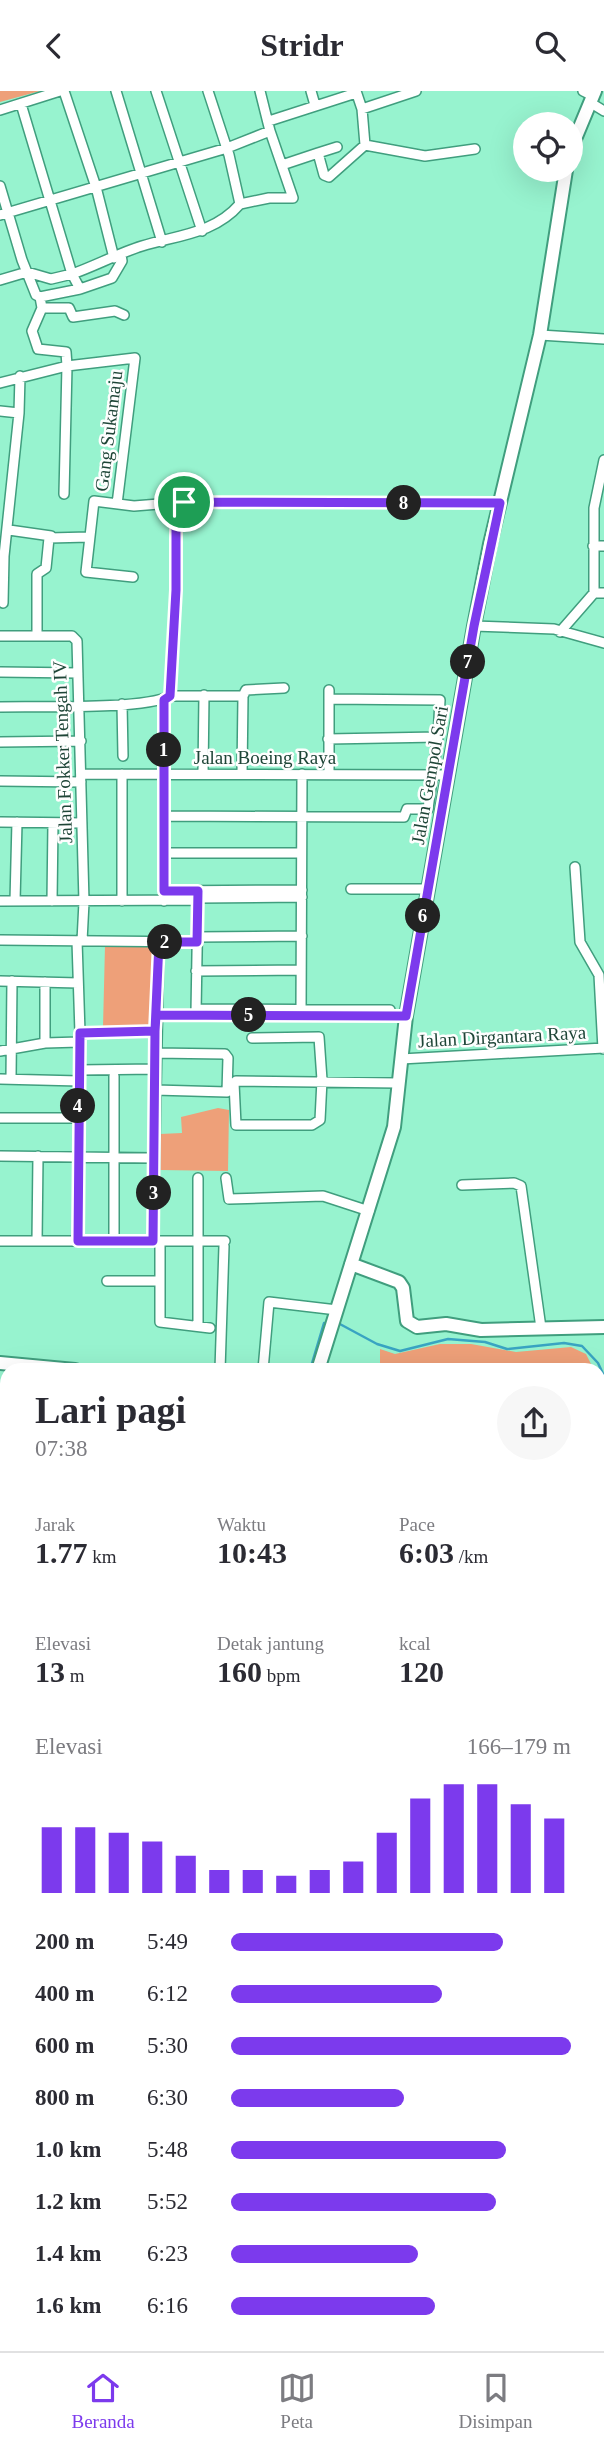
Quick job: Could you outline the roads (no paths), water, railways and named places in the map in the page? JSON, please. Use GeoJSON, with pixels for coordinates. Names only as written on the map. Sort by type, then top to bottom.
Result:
{"type":"FeatureCollection","features":[{"type":"Feature","properties":{"kind":"street"},"geometry":{"type":"LineString","coordinates":[[0,110],[62,91],[118,257],[122,261],[112,278],[80,289],[40,297]]}},
{"type":"Feature","properties":{"kind":"street"},"geometry":{"type":"LineString","coordinates":[[116,91],[162,242]]}},
{"type":"Feature","properties":{"kind":"street"},"geometry":{"type":"LineString","coordinates":[[156,91],[202,231]]}},
{"type":"Feature","properties":{"kind":"street"},"geometry":{"type":"LineString","coordinates":[[208,91],[240,204]]}},
{"type":"Feature","properties":{"kind":"street"},"geometry":{"type":"LineString","coordinates":[[0,280],[27,272],[51,279],[72,274],[162,242],[202,231],[224,221],[240,204],[269,198],[293,198],[260,91]]}},
{"type":"Feature","properties":{"kind":"street"},"geometry":{"type":"LineString","coordinates":[[311,91],[315,105]]}},
{"type":"Feature","properties":{"kind":"street"},"geometry":{"type":"LineString","coordinates":[[362,109],[416,91]]}},
{"type":"Feature","properties":{"kind":"street"},"geometry":{"type":"LineString","coordinates":[[4,214],[226,148],[315,105],[356,92],[362,109],[365,145]]}},
{"type":"Feature","properties":{"kind":"street"},"geometry":{"type":"LineString","coordinates":[[591,95],[604,111]]}},
{"type":"Feature","properties":{"kind":"street"},"geometry":{"type":"LineString","coordinates":[[583,116],[591,95]]}},
{"type":"Feature","properties":{"kind":"street"},"geometry":{"type":"LineString","coordinates":[[21,104],[72,274],[80,289]]}},
{"type":"Feature","properties":{"kind":"street"},"geometry":{"type":"LineString","coordinates":[[365,145],[425,156],[475,149]]}},
{"type":"Feature","properties":{"kind":"street"},"geometry":{"type":"LineString","coordinates":[[317,152],[324,175],[329,177],[365,145]]}},
{"type":"Feature","properties":{"kind":"street"},"geometry":{"type":"LineString","coordinates":[[282,165],[337,147]]}},
{"type":"Feature","properties":{"kind":"street","name":"Jalan Gempol Sari"},"geometry":{"type":"LineString","coordinates":[[320,1363],[394,1127],[406,1013],[428,889],[441,775],[500,503],[540,335],[564,182]]}},
{"type":"Feature","properties":{"kind":"street"},"geometry":{"type":"LineString","coordinates":[[0,186],[4,214],[33,291],[40,297],[43,308],[33,325],[33,339],[39,350],[65,352],[64,494]]}},
{"type":"Feature","properties":{"kind":"street"},"geometry":{"type":"LineString","coordinates":[[43,308],[69,308],[73,317],[115,311],[124,315]]}},
{"type":"Feature","properties":{"kind":"street"},"geometry":{"type":"LineString","coordinates":[[540,335],[604,339]]}},
{"type":"Feature","properties":{"kind":"street","name":"Gang Sukamaju"},"geometry":{"type":"LineString","coordinates":[[66,366],[135,358],[117,504]]}},
{"type":"Feature","properties":{"kind":"street"},"geometry":{"type":"LineString","coordinates":[[0,383],[66,366]]}},
{"type":"Feature","properties":{"kind":"street"},"geometry":{"type":"LineString","coordinates":[[3,603],[2,575],[9,530],[20,376]]}},
{"type":"Feature","properties":{"kind":"street"},"geometry":{"type":"LineString","coordinates":[[0,411],[19,413]]}},
{"type":"Feature","properties":{"kind":"street"},"geometry":{"type":"LineString","coordinates":[[560,632],[599,593],[593,546],[604,460]]}},
{"type":"Feature","properties":{"kind":"street","name":"Gang Sukamaju"},"geometry":{"type":"LineString","coordinates":[[89,537],[94,501],[117,504],[500,503]]}},
{"type":"Feature","properties":{"kind":"street"},"geometry":{"type":"LineString","coordinates":[[164,896],[167,698],[176,590],[176,503]]}},
{"type":"Feature","properties":{"kind":"street"},"geometry":{"type":"LineString","coordinates":[[9,530],[51,536],[89,537],[88,573],[133,577]]}},
{"type":"Feature","properties":{"kind":"street"},"geometry":{"type":"LineString","coordinates":[[37,636],[37,574],[46,568],[51,536]]}},
{"type":"Feature","properties":{"kind":"street"},"geometry":{"type":"LineString","coordinates":[[593,546],[604,546]]}},
{"type":"Feature","properties":{"kind":"street"},"geometry":{"type":"LineString","coordinates":[[473,629],[560,632],[604,643]]}},
{"type":"Feature","properties":{"kind":"street","name":"Jalan Fokker Tengah IV"},"geometry":{"type":"LineString","coordinates":[[0,636],[74,637],[80,705],[83,902],[78,983],[78,1241]]}},
{"type":"Feature","properties":{"kind":"street"},"geometry":{"type":"LineString","coordinates":[[0,672],[78,673]]}},
{"type":"Feature","properties":{"kind":"street"},"geometry":{"type":"LineString","coordinates":[[242,774],[243,696],[246,690],[284,688]]}},
{"type":"Feature","properties":{"kind":"street"},"geometry":{"type":"LineString","coordinates":[[164,817],[404,817],[407,809],[428,809],[441,775],[438,737],[442,703],[438,699],[329,694],[329,774]]}},
{"type":"Feature","properties":{"kind":"street"},"geometry":{"type":"LineString","coordinates":[[203,774],[204,695]]}},
{"type":"Feature","properties":{"kind":"street"},"geometry":{"type":"LineString","coordinates":[[0,707],[122,704],[204,695],[243,696]]}},
{"type":"Feature","properties":{"kind":"street"},"geometry":{"type":"LineString","coordinates":[[122,704],[123,756]]}},
{"type":"Feature","properties":{"kind":"street"},"geometry":{"type":"LineString","coordinates":[[328,739],[438,737]]}},
{"type":"Feature","properties":{"kind":"street"},"geometry":{"type":"LineString","coordinates":[[0,742],[81,741]]}},
{"type":"Feature","properties":{"kind":"street"},"geometry":{"type":"LineString","coordinates":[[124,774],[125,901]]}},
{"type":"Feature","properties":{"kind":"street","name":"Jalan Boeing Raya"},"geometry":{"type":"LineString","coordinates":[[0,781],[124,774],[441,775]]}},
{"type":"Feature","properties":{"kind":"street"},"geometry":{"type":"LineString","coordinates":[[301,1011],[302,774]]}},
{"type":"Feature","properties":{"kind":"street"},"geometry":{"type":"LineString","coordinates":[[0,822],[82,823]]}},
{"type":"Feature","properties":{"kind":"street"},"geometry":{"type":"LineString","coordinates":[[15,901],[17,822]]}},
{"type":"Feature","properties":{"kind":"street"},"geometry":{"type":"LineString","coordinates":[[52,901],[53,823]]}},
{"type":"Feature","properties":{"kind":"street"},"geometry":{"type":"LineString","coordinates":[[165,853],[301,853]]}},
{"type":"Feature","properties":{"kind":"street"},"geometry":{"type":"LineString","coordinates":[[575,867],[580,942],[601,974],[603,1048]]}},
{"type":"Feature","properties":{"kind":"street"},"geometry":{"type":"LineString","coordinates":[[351,889],[428,889]]}},
{"type":"Feature","properties":{"kind":"street"},"geometry":{"type":"LineString","coordinates":[[0,901],[83,902],[125,901],[164,896],[302,894]]}},
{"type":"Feature","properties":{"kind":"street"},"geometry":{"type":"LineString","coordinates":[[196,1012],[198,897]]}},
{"type":"Feature","properties":{"kind":"street"},"geometry":{"type":"LineString","coordinates":[[0,940],[159,942],[302,936]]}},
{"type":"Feature","properties":{"kind":"street"},"geometry":{"type":"LineString","coordinates":[[159,942],[154,1157],[160,1322],[210,1328]]}},
{"type":"Feature","properties":{"kind":"street"},"geometry":{"type":"LineString","coordinates":[[196,971],[301,970]]}},
{"type":"Feature","properties":{"kind":"street"},"geometry":{"type":"LineString","coordinates":[[0,981],[78,983]]}},
{"type":"Feature","properties":{"kind":"street"},"geometry":{"type":"LineString","coordinates":[[11,1079],[12,981]]}},
{"type":"Feature","properties":{"kind":"street"},"geometry":{"type":"LineString","coordinates":[[45,982],[45,1043]]}},
{"type":"Feature","properties":{"kind":"street"},"geometry":{"type":"LineString","coordinates":[[156,1015],[301,1011],[406,1013]]}},
{"type":"Feature","properties":{"kind":"street"},"geometry":{"type":"LineString","coordinates":[[0,1051],[79,1038],[155,1031]]}},
{"type":"Feature","properties":{"kind":"street"},"geometry":{"type":"LineString","coordinates":[[251,1038],[320,1037],[322,1080],[320,1120],[312,1125],[234,1123],[235,1081],[322,1080],[398,1083]]}},
{"type":"Feature","properties":{"kind":"street","name":"Jalan Dirgantara Raya"},"geometry":{"type":"LineString","coordinates":[[401,1059],[603,1048]]}},
{"type":"Feature","properties":{"kind":"street"},"geometry":{"type":"LineString","coordinates":[[155,1052],[225,1053],[228,1058],[228,1089],[224,1093],[155,1090]]}},
{"type":"Feature","properties":{"kind":"street"},"geometry":{"type":"LineString","coordinates":[[79,1070],[155,1069]]}},
{"type":"Feature","properties":{"kind":"street"},"geometry":{"type":"LineString","coordinates":[[114,1076],[114,1241]]}},
{"type":"Feature","properties":{"kind":"street"},"geometry":{"type":"LineString","coordinates":[[0,1079],[79,1081]]}},
{"type":"Feature","properties":{"kind":"street"},"geometry":{"type":"LineString","coordinates":[[0,1118],[78,1118]]}},
{"type":"Feature","properties":{"kind":"street"},"geometry":{"type":"LineString","coordinates":[[0,1156],[154,1157]]}},
{"type":"Feature","properties":{"kind":"street"},"geometry":{"type":"LineString","coordinates":[[37,1241],[38,1156]]}},
{"type":"Feature","properties":{"kind":"street"},"geometry":{"type":"LineString","coordinates":[[198,1178],[198,1325]]}},
{"type":"Feature","properties":{"kind":"street"},"geometry":{"type":"LineString","coordinates":[[226,1178],[229,1199],[323,1196],[369,1212]]}},
{"type":"Feature","properties":{"kind":"street"},"geometry":{"type":"LineString","coordinates":[[462,1185],[514,1183],[521,1186],[541,1328]]}},
{"type":"Feature","properties":{"kind":"street"},"geometry":{"type":"LineString","coordinates":[[0,1241],[225,1244],[220,1363]]}},
{"type":"Feature","properties":{"kind":"street"},"geometry":{"type":"LineString","coordinates":[[351,1264],[399,1282],[407,1321],[416,1327],[446,1324],[481,1330],[604,1327]]}},
{"type":"Feature","properties":{"kind":"street"},"geometry":{"type":"LineString","coordinates":[[107,1281],[160,1281]]}},
{"type":"Feature","properties":{"kind":"street"},"geometry":{"type":"LineString","coordinates":[[264,1363],[269,1302],[336,1313]]}},
{"type":"Feature","properties":{"kind":"waterway"},"geometry":{"type":"LineString","coordinates":[[312,1363],[324,1323],[328,1323]]}},
{"type":"Feature","properties":{"kind":"waterway"},"geometry":{"type":"LineString","coordinates":[[338,1323],[377,1344],[400,1351],[448,1339],[485,1342],[507,1349],[564,1343],[582,1346],[598,1363]]}}]}
